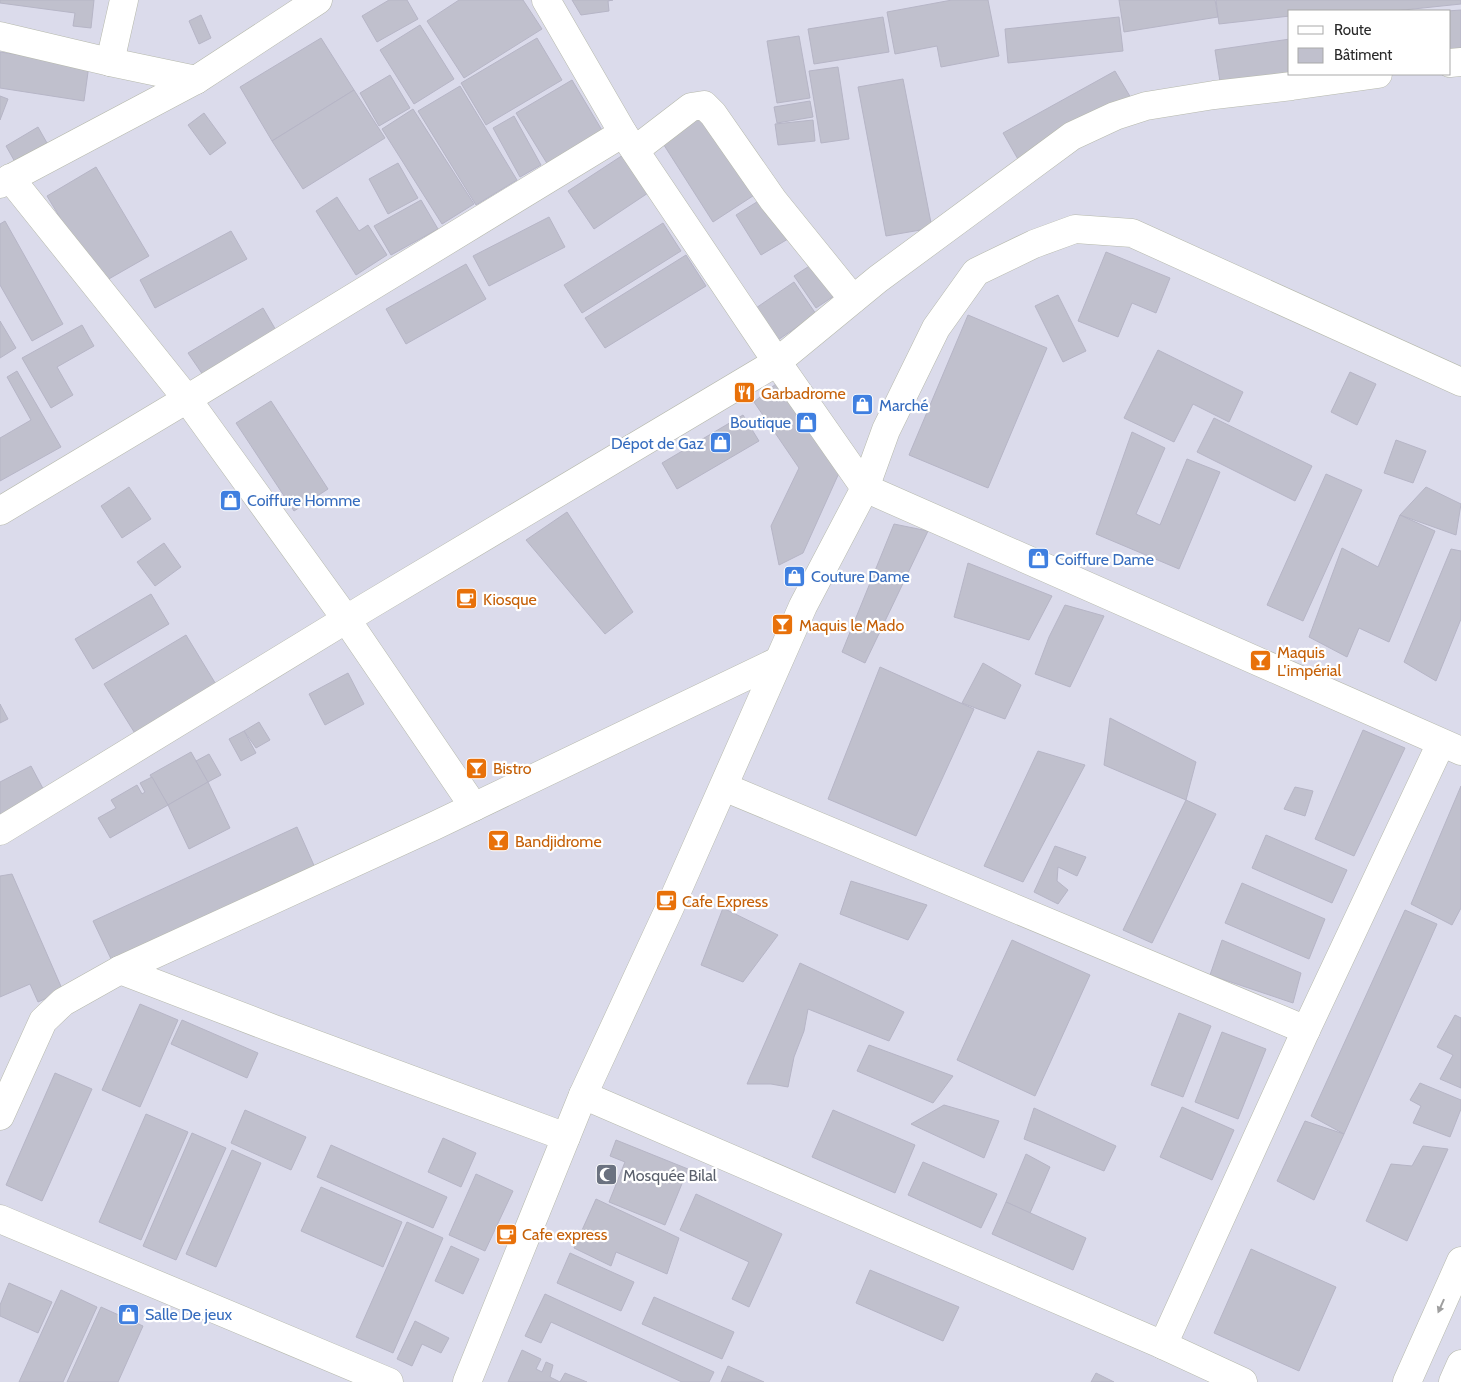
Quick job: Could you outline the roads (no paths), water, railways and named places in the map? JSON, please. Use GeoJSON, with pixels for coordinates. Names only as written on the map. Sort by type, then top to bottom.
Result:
{"type":"FeatureCollection","features":[{"type":"Feature","properties":{"kind":"street"},"geometry":{"type":"LineString","coordinates":[[110,62],[124,0]]}},
{"type":"Feature","properties":{"kind":"street"},"geometry":{"type":"LineString","coordinates":[[318,0],[196,80],[5,181],[187,399],[346,619],[474,806]]}},
{"type":"Feature","properties":{"kind":"street"},"geometry":{"type":"LineString","coordinates":[[546,0],[629,141],[777,362],[865,488],[1451,747],[1306,1030],[1164,1345]]}},
{"type":"Feature","properties":{"kind":"street"},"geometry":{"type":"LineString","coordinates":[[0,36],[196,80]]}},
{"type":"Feature","properties":{"kind":"street"},"geometry":{"type":"LineString","coordinates":[[0,831],[346,619],[777,362],[878,279],[1072,136],[1115,116],[1146,106],[1214,95],[1371,75]]}},
{"type":"Feature","properties":{"kind":"street"},"geometry":{"type":"LineString","coordinates":[[0,511],[187,399],[629,141],[691,107],[704,105],[712,114],[773,200],[853,299]]}},
{"type":"Feature","properties":{"kind":"street"},"geometry":{"type":"LineString","coordinates":[[467,1382],[583,1095],[724,788],[803,606],[865,488],[886,430],[936,328],[976,272],[1034,244],[1075,230],[1132,233],[1461,382]]}},
{"type":"Feature","properties":{"kind":"street"},"geometry":{"type":"LineString","coordinates":[[0,1116],[43,1021],[64,1002],[120,970],[242,915],[778,662]]}},
{"type":"Feature","properties":{"kind":"street"},"geometry":{"type":"LineString","coordinates":[[724,788],[1306,1030]]}},
{"type":"Feature","properties":{"kind":"street"},"geometry":{"type":"LineString","coordinates":[[120,970],[566,1137]]}},
{"type":"Feature","properties":{"kind":"street"},"geometry":{"type":"LineString","coordinates":[[583,1095],[1164,1345],[1243,1382]]}},
{"type":"Feature","properties":{"kind":"street"},"geometry":{"type":"LineString","coordinates":[[0,1218],[390,1382]]}},
{"type":"Feature","properties":{"kind":"street"},"geometry":{"type":"LineString","coordinates":[[1407,1382],[1461,1261]]}},
{"type":"Feature","properties":{"kind":"street"},"geometry":{"type":"LineString","coordinates":[[1453,1382],[1461,1364]]}},
{"type":"Feature","properties":{"kind":"place","name":"Garbadrome"},"geometry":{"type":"Point","coordinates":[745,393]}},
{"type":"Feature","properties":{"kind":"place","name":"Marché"},"geometry":{"type":"Point","coordinates":[863,405]}},
{"type":"Feature","properties":{"kind":"place","name":"Boutique"},"geometry":{"type":"Point","coordinates":[807,422]}},
{"type":"Feature","properties":{"kind":"place","name":"Dépot de Gaz"},"geometry":{"type":"Point","coordinates":[720,443]}},
{"type":"Feature","properties":{"kind":"place","name":"Coiffure Homme"},"geometry":{"type":"Point","coordinates":[231,500]}},
{"type":"Feature","properties":{"kind":"place","name":"Coiffure Dame"},"geometry":{"type":"Point","coordinates":[1039,559]}},
{"type":"Feature","properties":{"kind":"place","name":"Couture Dame"},"geometry":{"type":"Point","coordinates":[795,576]}},
{"type":"Feature","properties":{"kind":"place","name":"Kiosque"},"geometry":{"type":"Point","coordinates":[467,599]}},
{"type":"Feature","properties":{"kind":"place","name":"Maquis le Mado"},"geometry":{"type":"Point","coordinates":[783,625]}},
{"type":"Feature","properties":{"kind":"place","name":"Maquis L'impérial"},"geometry":{"type":"Point","coordinates":[1261,661]}},
{"type":"Feature","properties":{"kind":"place","name":"Bistro"},"geometry":{"type":"Point","coordinates":[477,768]}},
{"type":"Feature","properties":{"kind":"place","name":"Bandjidrome"},"geometry":{"type":"Point","coordinates":[499,841]}},
{"type":"Feature","properties":{"kind":"place","name":"Cafe Express"},"geometry":{"type":"Point","coordinates":[666,901]}},
{"type":"Feature","properties":{"kind":"place","name":"Mosquée Bilal"},"geometry":{"type":"Point","coordinates":[607,1175]}},
{"type":"Feature","properties":{"kind":"place","name":"Cafe express"},"geometry":{"type":"Point","coordinates":[506,1234]}},
{"type":"Feature","properties":{"kind":"place","name":"Salle De jeux"},"geometry":{"type":"Point","coordinates":[129,1314]}}]}
